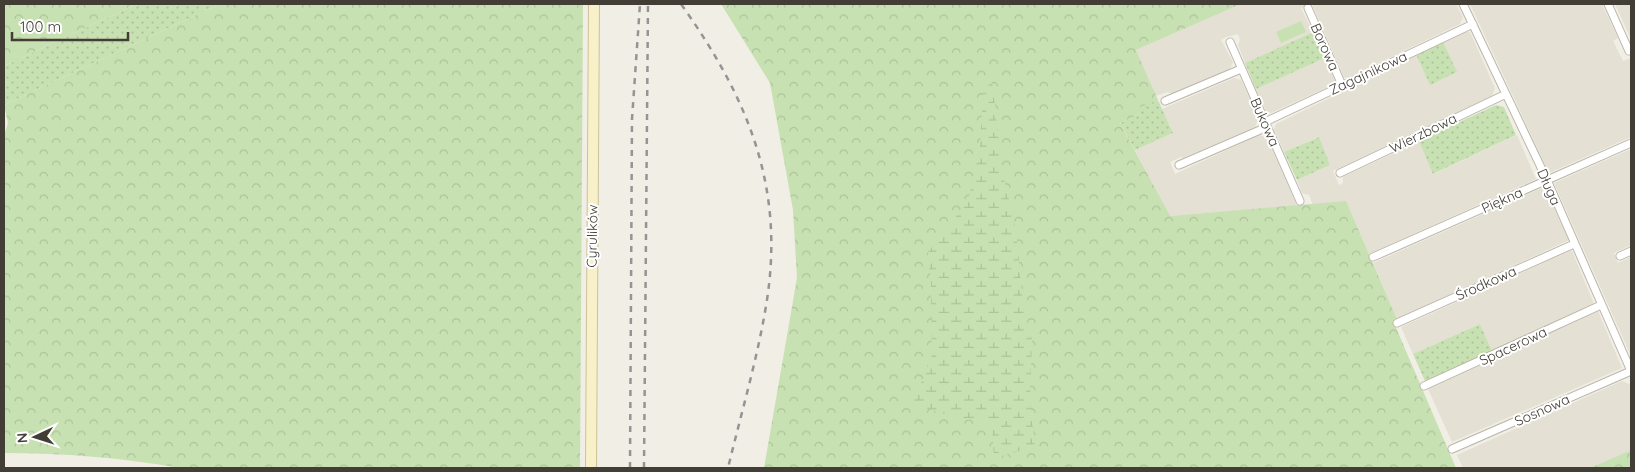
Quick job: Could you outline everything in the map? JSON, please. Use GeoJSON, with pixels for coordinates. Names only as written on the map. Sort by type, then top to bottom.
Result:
{"type":"FeatureCollection","features":[{"type":"Feature","properties":{"kind":"main road","name":"Cyrulików"},"geometry":{"type":"LineString","coordinates":[[591,468],[594,4]]}},
{"type":"Feature","properties":{"kind":"street","name":"Długa"},"geometry":{"type":"LineString","coordinates":[[1463,4],[1546,180],[1631,371]]}},
{"type":"Feature","properties":{"kind":"street"},"geometry":{"type":"LineString","coordinates":[[1608,4],[1629,50]]}},
{"type":"Feature","properties":{"kind":"street","name":"Borowa"},"geometry":{"type":"LineString","coordinates":[[1308,8],[1342,85]]}},
{"type":"Feature","properties":{"kind":"street","name":"Zagajnikowa"},"geometry":{"type":"LineString","coordinates":[[1179,165],[1266,124],[1342,85],[1473,24]]}},
{"type":"Feature","properties":{"kind":"street","name":"Bukowa"},"geometry":{"type":"LineString","coordinates":[[1230,42],[1300,201]]}},
{"type":"Feature","properties":{"kind":"street"},"geometry":{"type":"LineString","coordinates":[[1165,102],[1241,68]]}},
{"type":"Feature","properties":{"kind":"street","name":"Wierzbowa"},"geometry":{"type":"LineString","coordinates":[[1340,173],[1506,94]]}},
{"type":"Feature","properties":{"kind":"street","name":"Piękna"},"geometry":{"type":"LineString","coordinates":[[1373,257],[1631,143]]}},
{"type":"Feature","properties":{"kind":"street","name":"Środkowa"},"geometry":{"type":"LineString","coordinates":[[1397,323],[1574,244]]}},
{"type":"Feature","properties":{"kind":"street"},"geometry":{"type":"LineString","coordinates":[[1620,256],[1631,251]]}},
{"type":"Feature","properties":{"kind":"street","name":"Spacerowa"},"geometry":{"type":"LineString","coordinates":[[1424,386],[1601,305]]}},
{"type":"Feature","properties":{"kind":"street","name":"Sosnowa"},"geometry":{"type":"LineString","coordinates":[[1452,449],[1631,371]]}},
{"type":"Feature","properties":{"kind":"shaded area"},"geometry":{"type":"Polygon","coordinates":[[[1241,4],[1309,4],[1301,8],[1313,32],[1245,63],[1238,45],[1240,40],[1238,34],[1226,37],[1221,40],[1233,62],[1230,69],[1173,94],[1167,92],[1156,96],[1136,50],[1241,4]]]}},
{"type":"Feature","properties":{"kind":"shaded area"},"geometry":{"type":"Polygon","coordinates":[[[1312,4],[1456,4],[1463,17],[1460,24],[1347,78],[1344,77],[1312,4]]]}},
{"type":"Feature","properties":{"kind":"shaded area"},"geometry":{"type":"Polygon","coordinates":[[[1470,4],[1602,4],[1618,38],[1613,41],[1623,61],[1631,58],[1631,137],[1549,173],[1470,4]]]}},
{"type":"Feature","properties":{"kind":"shaded area"},"geometry":{"type":"Polygon","coordinates":[[[1615,4],[1631,4],[1631,39],[1615,4]]]}},
{"type":"Feature","properties":{"kind":"shaded area"},"geometry":{"type":"Polygon","coordinates":[[[1463,32],[1470,32],[1495,88],[1492,96],[1333,171],[1339,185],[1343,183],[1343,177],[1419,141],[1434,174],[1517,135],[1536,179],[1369,254],[1346,202],[1313,205],[1309,195],[1302,193],[1297,180],[1330,165],[1318,137],[1284,152],[1274,129],[1276,124],[1342,92],[1341,89],[1416,54],[1456,73],[1443,42],[1463,32]]]}},
{"type":"Feature","properties":{"kind":"shaded area"},"geometry":{"type":"Polygon","coordinates":[[[1325,58],[1335,81],[1334,84],[1271,113],[1266,111],[1256,89],[1325,58]]]}},
{"type":"Feature","properties":{"kind":"shaded area"},"geometry":{"type":"Polygon","coordinates":[[[1234,78],[1241,80],[1257,115],[1258,119],[1255,127],[1170,162],[1175,174],[1259,135],[1267,138],[1297,206],[1169,216],[1135,150],[1173,133],[1162,109],[1234,78]]]}},
{"type":"Feature","properties":{"kind":"shaded area"},"geometry":{"type":"Polygon","coordinates":[[[1631,149],[1631,245],[1614,253],[1618,263],[1631,257],[1631,356],[1554,183],[1631,149]]]}},
{"type":"Feature","properties":{"kind":"shaded area"},"geometry":{"type":"Polygon","coordinates":[[[1544,187],[1569,240],[1397,319],[1373,263],[1544,187]]]}},
{"type":"Feature","properties":{"kind":"shaded area"},"geometry":{"type":"Polygon","coordinates":[[[1572,251],[1594,304],[1492,351],[1480,324],[1413,354],[1401,327],[1572,251]]]}},
{"type":"Feature","properties":{"kind":"shaded area"},"geometry":{"type":"Polygon","coordinates":[[[1598,311],[1622,368],[1452,442],[1428,389],[1598,311]]]}},
{"type":"Feature","properties":{"kind":"shaded area"},"geometry":{"type":"Polygon","coordinates":[[[1622,381],[1631,387],[1631,450],[1590,468],[1463,468],[1457,455],[1622,381]]]}},
{"type":"Feature","properties":{"kind":"green space"},"geometry":{"type":"Polygon","coordinates":[[[4,4],[137,4],[4,66],[4,4]]]}},
{"type":"Feature","properties":{"kind":"green space"},"geometry":{"type":"Polygon","coordinates":[[[137,4],[220,4],[4,105],[4,66],[137,4]]]}},
{"type":"Feature","properties":{"kind":"green space"},"geometry":{"type":"Polygon","coordinates":[[[220,4],[583,4],[580,468],[181,468],[93,457],[4,453],[4,136],[8,123],[4,105],[220,4]]]}},
{"type":"Feature","properties":{"kind":"green space"},"geometry":{"type":"Polygon","coordinates":[[[721,4],[1241,4],[1136,50],[1158,100],[1138,108],[1140,114],[1120,123],[1170,216],[1346,201],[1397,319],[1394,319],[1394,323],[1456,468],[764,468],[797,278],[793,210],[770,83],[721,4]]]}},
{"type":"Feature","properties":{"kind":"green space"},"geometry":{"type":"Polygon","coordinates":[[[1301,21],[1306,32],[1281,43],[1276,32],[1301,21]]]}},
{"type":"Feature","properties":{"kind":"green space"},"geometry":{"type":"Polygon","coordinates":[[[1313,32],[1325,58],[1256,89],[1245,63],[1313,32]]]}},
{"type":"Feature","properties":{"kind":"green space"},"geometry":{"type":"Polygon","coordinates":[[[1443,42],[1457,72],[1430,85],[1416,54],[1443,42]]]}},
{"type":"Feature","properties":{"kind":"green space"},"geometry":{"type":"Polygon","coordinates":[[[988,70],[993,87],[1002,171],[1016,230],[1024,315],[1032,340],[1030,400],[1035,447],[994,458],[992,427],[985,418],[963,420],[913,404],[932,355],[931,284],[928,252],[968,201],[980,147],[983,94],[988,70]]]}},
{"type":"Feature","properties":{"kind":"green space"},"geometry":{"type":"Polygon","coordinates":[[[1158,100],[1173,133],[1135,150],[1120,123],[1140,114],[1137,108],[1158,100]]]}},
{"type":"Feature","properties":{"kind":"green space"},"geometry":{"type":"Polygon","coordinates":[[[1496,105],[1504,107],[1516,135],[1433,174],[1419,141],[1496,105]]]}},
{"type":"Feature","properties":{"kind":"green space"},"geometry":{"type":"Polygon","coordinates":[[[1319,137],[1330,165],[1297,180],[1284,152],[1319,137]]]}},
{"type":"Feature","properties":{"kind":"green space"},"geometry":{"type":"Polygon","coordinates":[[[1480,324],[1492,351],[1425,381],[1413,354],[1480,324]]]}},
{"type":"Feature","properties":{"kind":"green space"},"geometry":{"type":"Polygon","coordinates":[[[1631,450],[1631,468],[1590,468],[1631,450]]]}},
{"type":"Feature","properties":{"kind":"railway"},"geometry":{"type":"LineString","coordinates":[[630,468],[632,119],[640,4]]}},
{"type":"Feature","properties":{"kind":"railway"},"geometry":{"type":"LineString","coordinates":[[644,468],[648,4]]}},
{"type":"Feature","properties":{"kind":"railway"},"geometry":{"type":"LineString","coordinates":[[681,4],[705,39],[743,110],[756,146],[766,183],[771,222],[771,263],[766,306],[728,468]]}}]}
